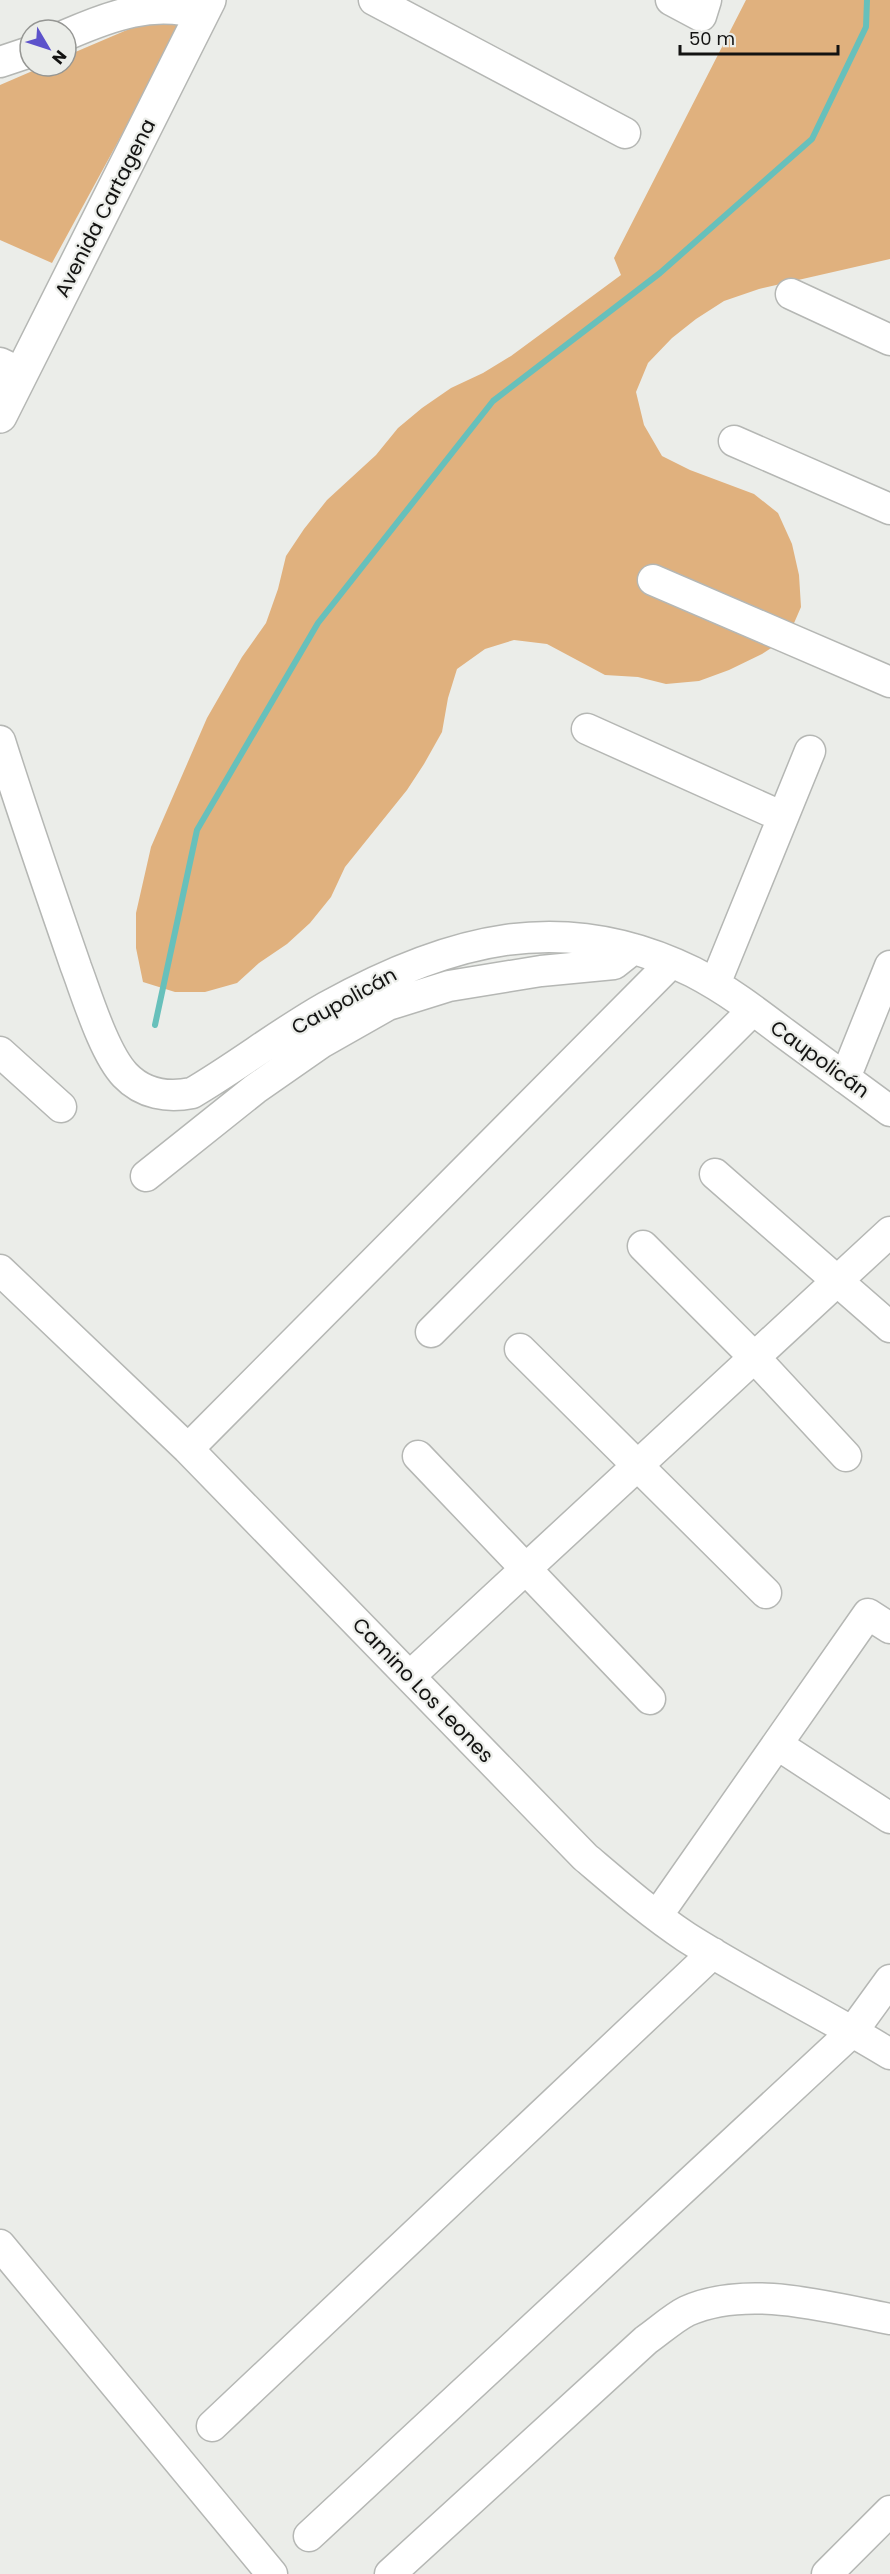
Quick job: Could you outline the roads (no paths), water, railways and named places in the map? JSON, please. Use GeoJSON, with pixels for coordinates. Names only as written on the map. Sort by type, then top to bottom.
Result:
{"type":"FeatureCollection","features":[{"type":"Feature","properties":{"kind":"main road","name":"Avenida Cartagena"},"geometry":{"type":"LineString","coordinates":[[0,416],[11,368],[206,7]]}},
{"type":"Feature","properties":{"kind":"street"},"geometry":{"type":"LineString","coordinates":[[374,0],[625,133]]}},
{"type":"Feature","properties":{"kind":"street"},"geometry":{"type":"LineString","coordinates":[[671,0],[701,16],[706,0]]}},
{"type":"Feature","properties":{"kind":"street"},"geometry":{"type":"LineString","coordinates":[[78,30],[132,6],[152,1],[206,7]]}},
{"type":"Feature","properties":{"kind":"street"},"geometry":{"type":"LineString","coordinates":[[0,62],[18,55]]}},
{"type":"Feature","properties":{"kind":"street"},"geometry":{"type":"LineString","coordinates":[[791,294],[890,340]]}},
{"type":"Feature","properties":{"kind":"street"},"geometry":{"type":"LineString","coordinates":[[734,441],[890,509]]}},
{"type":"Feature","properties":{"kind":"street"},"geometry":{"type":"LineString","coordinates":[[653,580],[890,681]]}},
{"type":"Feature","properties":{"kind":"street"},"geometry":{"type":"LineString","coordinates":[[587,729],[783,817]]}},
{"type":"Feature","properties":{"kind":"street","name":"Caupolicán"},"geometry":{"type":"LineString","coordinates":[[0,741],[34,847],[89,1002],[111,1053],[124,1075],[145,1090],[169,1096],[192,1093],[325,1008],[408,967],[440,954],[492,941],[549,937],[605,943],[633,949],[671,963],[715,984],[890,1111]]}},
{"type":"Feature","properties":{"kind":"street"},"geometry":{"type":"LineString","coordinates":[[715,984],[810,751]]}},
{"type":"Feature","properties":{"kind":"street"},"geometry":{"type":"LineString","coordinates":[[146,1176],[255,1089],[321,1044],[388,1005],[449,986],[541,971],[614,964],[633,949]]}},
{"type":"Feature","properties":{"kind":"street"},"geometry":{"type":"LineString","coordinates":[[188,1449],[671,963]]}},
{"type":"Feature","properties":{"kind":"street"},"geometry":{"type":"LineString","coordinates":[[845,1078],[890,966]]}},
{"type":"Feature","properties":{"kind":"street"},"geometry":{"type":"LineString","coordinates":[[431,1332],[753,1010]]}},
{"type":"Feature","properties":{"kind":"street"},"geometry":{"type":"LineString","coordinates":[[0,1052],[61,1107]]}},
{"type":"Feature","properties":{"kind":"street"},"geometry":{"type":"LineString","coordinates":[[715,1174],[890,1327]]}},
{"type":"Feature","properties":{"kind":"street"},"geometry":{"type":"LineString","coordinates":[[410,1676],[890,1232]]}},
{"type":"Feature","properties":{"kind":"street"},"geometry":{"type":"LineString","coordinates":[[643,1246],[755,1358],[846,1456]]}},
{"type":"Feature","properties":{"kind":"street","name":"Camino Los Leones"},"geometry":{"type":"LineString","coordinates":[[0,1270],[188,1449],[585,1857],[657,1916],[713,1953],[890,2054]]}},
{"type":"Feature","properties":{"kind":"street"},"geometry":{"type":"LineString","coordinates":[[520,1349],[766,1593]]}},
{"type":"Feature","properties":{"kind":"street"},"geometry":{"type":"LineString","coordinates":[[418,1456],[650,1699]]}},
{"type":"Feature","properties":{"kind":"street"},"geometry":{"type":"LineString","coordinates":[[657,1916],[868,1614],[890,1628]]}},
{"type":"Feature","properties":{"kind":"street"},"geometry":{"type":"LineString","coordinates":[[778,1745],[890,1818]]}},
{"type":"Feature","properties":{"kind":"street"},"geometry":{"type":"LineString","coordinates":[[212,2426],[713,1953]]}},
{"type":"Feature","properties":{"kind":"street"},"geometry":{"type":"LineString","coordinates":[[309,2536],[852,2031],[890,1980]]}},
{"type":"Feature","properties":{"kind":"street"},"geometry":{"type":"LineString","coordinates":[[0,2246],[272,2574]]}},
{"type":"Feature","properties":{"kind":"street"},"geometry":{"type":"LineString","coordinates":[[390,2574],[646,2340],[686,2311],[725,2300],[789,2300],[890,2319]]}},
{"type":"Feature","properties":{"kind":"street"},"geometry":{"type":"LineString","coordinates":[[826,2574],[890,2511]]}},
{"type":"Feature","properties":{"kind":"waterway"},"geometry":{"type":"LineString","coordinates":[[155,1025],[197,830],[318,623],[493,401],[660,273],[812,139],[866,27],[867,0]]}}]}
